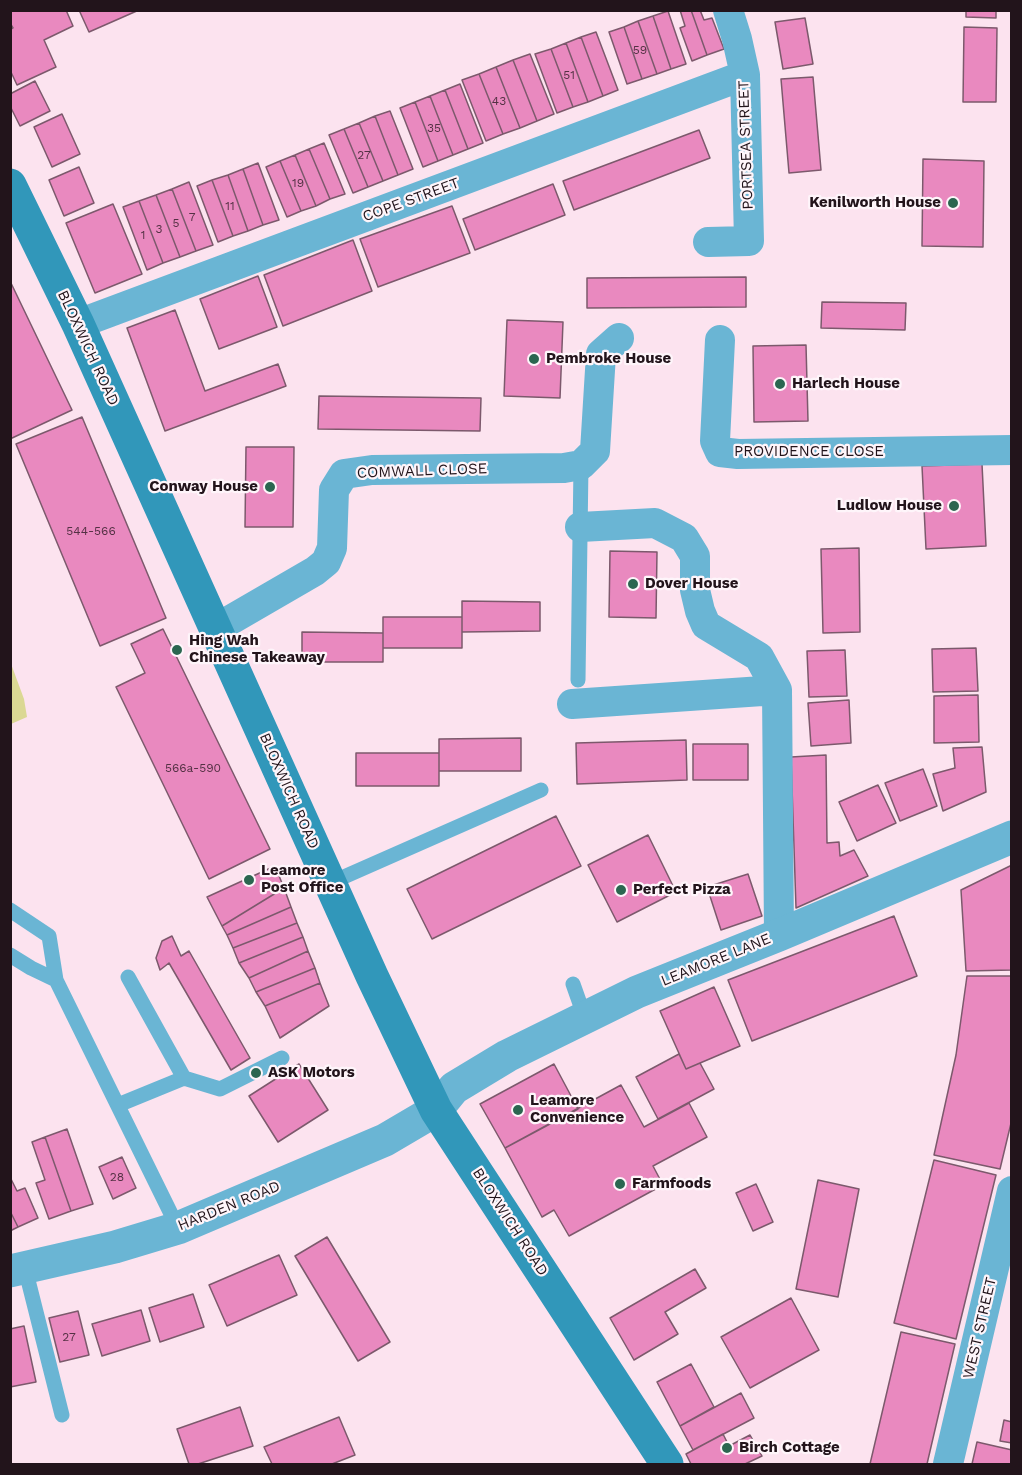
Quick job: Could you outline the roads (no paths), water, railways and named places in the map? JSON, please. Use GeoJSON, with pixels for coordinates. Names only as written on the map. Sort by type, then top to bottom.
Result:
{"type":"FeatureCollection","features":[{"type":"Feature","properties":{"kind":"main road","name":"BLOXWICH ROAD"},"geometry":{"type":"LineString","coordinates":[[10,185],[78,324],[330,883],[436,1110],[667,1464]]}},
{"type":"Feature","properties":{"kind":"street","name":"PORTSEA STREET"},"geometry":{"type":"LineString","coordinates":[[708,242],[749,241],[745,75],[728,10]]}},
{"type":"Feature","properties":{"kind":"street","name":"COPE STREET"},"geometry":{"type":"LineString","coordinates":[[78,324],[745,75]]}},
{"type":"Feature","properties":{"kind":"street"},"geometry":{"type":"LineString","coordinates":[[581,465],[595,452],[601,354],[619,338]]}},
{"type":"Feature","properties":{"kind":"street","name":"PROVIDENCE CLOSE"},"geometry":{"type":"LineString","coordinates":[[720,340],[715,441],[720,452],[738,454],[1011,450]]}},
{"type":"Feature","properties":{"kind":"street","name":"COMWALL CLOSE"},"geometry":{"type":"LineString","coordinates":[[215,629],[315,571],[326,562],[332,548],[334,490],[344,474],[372,470],[564,468],[581,465]]}},
{"type":"Feature","properties":{"kind":"street"},"geometry":{"type":"LineString","coordinates":[[580,526],[655,523],[684,538],[695,556],[695,590],[706,625],[759,657],[777,690],[780,935]]}},
{"type":"Feature","properties":{"kind":"street"},"geometry":{"type":"LineString","coordinates":[[575,692],[777,690]]}},
{"type":"Feature","properties":{"kind":"street","name":"LEAMORE LANE"},"geometry":{"type":"LineString","coordinates":[[436,1110],[454,1088],[507,1056],[637,992],[780,935],[1011,837]]}},
{"type":"Feature","properties":{"kind":"street","name":"HARDEN ROAD"},"geometry":{"type":"LineString","coordinates":[[18,1270],[115,1247],[178,1228],[385,1140],[436,1110]]}},
{"type":"Feature","properties":{"kind":"street","name":"WEST STREET"},"geometry":{"type":"LineString","coordinates":[[948,1464],[1011,1191]]}},
{"type":"Feature","properties":{"kind":"lane"},"geometry":{"type":"LineString","coordinates":[[575,692],[581,465]]}},
{"type":"Feature","properties":{"kind":"lane"},"geometry":{"type":"LineString","coordinates":[[330,883],[541,790]]}},
{"type":"Feature","properties":{"kind":"lane"},"geometry":{"type":"LineString","coordinates":[[10,910],[50,936],[56,980],[178,1228]]}},
{"type":"Feature","properties":{"kind":"lane"},"geometry":{"type":"LineString","coordinates":[[10,955],[56,980]]}},
{"type":"Feature","properties":{"kind":"lane"},"geometry":{"type":"LineString","coordinates":[[128,977],[184,1078]]}},
{"type":"Feature","properties":{"kind":"lane"},"geometry":{"type":"LineString","coordinates":[[573,984],[585,1018]]}},
{"type":"Feature","properties":{"kind":"lane"},"geometry":{"type":"LineString","coordinates":[[118,1105],[184,1078],[220,1089],[282,1058]]}},
{"type":"Feature","properties":{"kind":"lane"},"geometry":{"type":"LineString","coordinates":[[18,1270],[62,1415]]}},
{"type":"Feature","properties":{"kind":"place","name":"Kenilworth House"},"geometry":{"type":"Point","coordinates":[953,203]}},
{"type":"Feature","properties":{"kind":"place","name":"Pembroke House"},"geometry":{"type":"Point","coordinates":[534,359]}},
{"type":"Feature","properties":{"kind":"place","name":"Harlech House"},"geometry":{"type":"Point","coordinates":[780,384]}},
{"type":"Feature","properties":{"kind":"place","name":"Conway House"},"geometry":{"type":"Point","coordinates":[270,487]}},
{"type":"Feature","properties":{"kind":"place","name":"Ludlow House"},"geometry":{"type":"Point","coordinates":[954,506]}},
{"type":"Feature","properties":{"kind":"place","name":"Dover House"},"geometry":{"type":"Point","coordinates":[633,584]}},
{"type":"Feature","properties":{"kind":"place","name":"Hing Wah Chinese Takeaway"},"geometry":{"type":"Point","coordinates":[177,650]}},
{"type":"Feature","properties":{"kind":"place","name":"Leamore Post Office"},"geometry":{"type":"Point","coordinates":[249,880]}},
{"type":"Feature","properties":{"kind":"place","name":"Perfect Pizza"},"geometry":{"type":"Point","coordinates":[621,890]}},
{"type":"Feature","properties":{"kind":"place","name":"ASK Motors"},"geometry":{"type":"Point","coordinates":[256,1073]}},
{"type":"Feature","properties":{"kind":"place","name":"Leamore Convenience"},"geometry":{"type":"Point","coordinates":[518,1110]}},
{"type":"Feature","properties":{"kind":"place","name":"Farmfoods"},"geometry":{"type":"Point","coordinates":[620,1184]}},
{"type":"Feature","properties":{"kind":"place","name":"Birch Cottage"},"geometry":{"type":"Point","coordinates":[727,1448]}}]}
